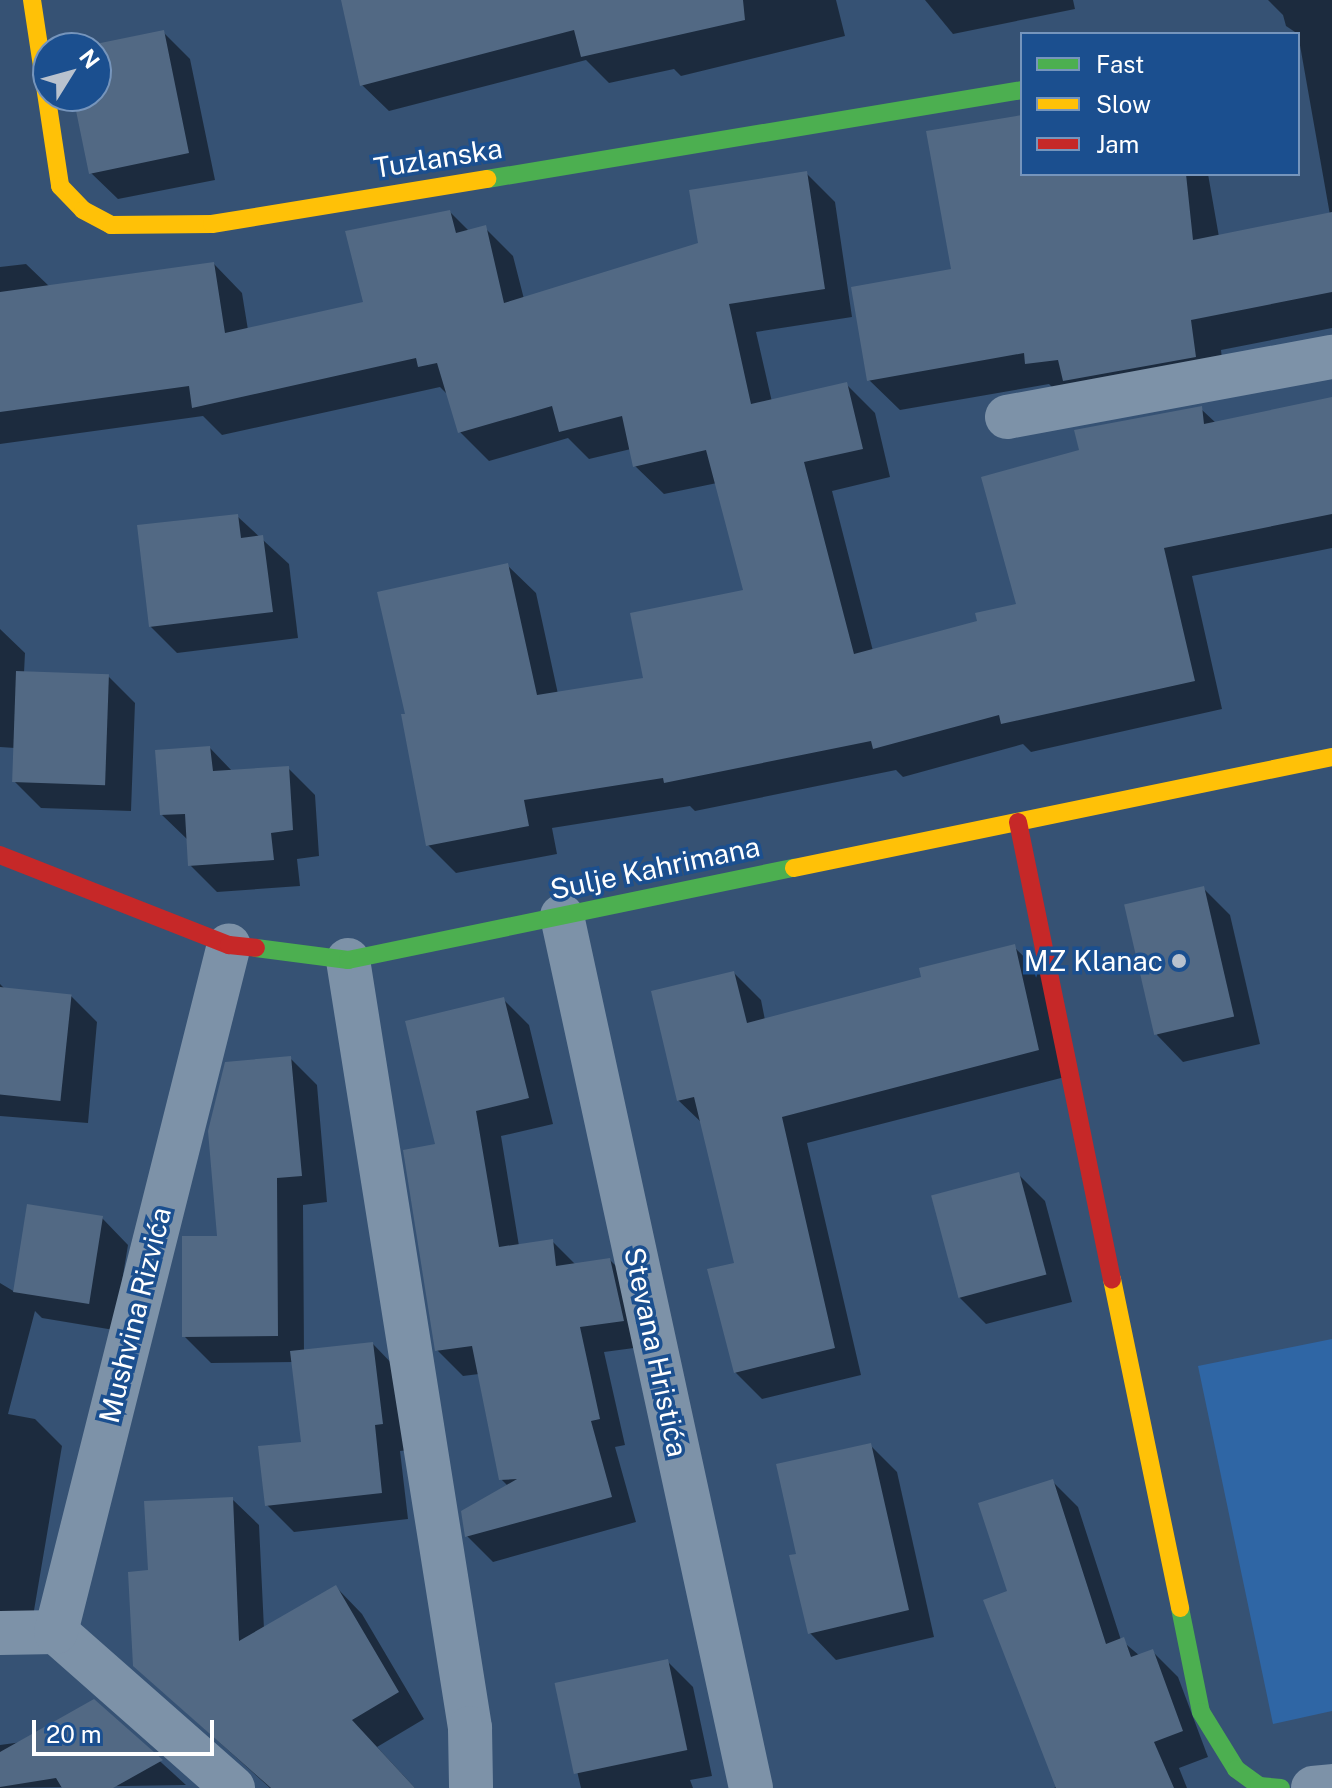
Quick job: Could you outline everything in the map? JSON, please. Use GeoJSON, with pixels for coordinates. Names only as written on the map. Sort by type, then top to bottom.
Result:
{"type":"FeatureCollection","features":[{"type":"Feature","properties":{"kind":"street","name":"Tuzlanska"},"geometry":{"type":"LineString","coordinates":[[32,0],[60,186],[83,210],[111,225],[212,224],[1020,90]]}},
{"type":"Feature","properties":{"kind":"street"},"geometry":{"type":"LineString","coordinates":[[1007,417],[1332,357]]}},
{"type":"Feature","properties":{"kind":"street","name":"Sulje Kahrimana"},"geometry":{"type":"LineString","coordinates":[[0,855],[229,945],[348,960],[1332,757]]}},
{"type":"Feature","properties":{"kind":"street"},"geometry":{"type":"LineString","coordinates":[[1018,822],[1201,1712],[1236,1769],[1259,1786],[1281,1788]]}},
{"type":"Feature","properties":{"kind":"street","name":"Stevana Hristića"},"geometry":{"type":"LineString","coordinates":[[562,916],[751,1788]]}},
{"type":"Feature","properties":{"kind":"street","name":"Mushvina Rizvića"},"geometry":{"type":"LineString","coordinates":[[56,1632],[229,945]]}},
{"type":"Feature","properties":{"kind":"street"},"geometry":{"type":"LineString","coordinates":[[348,960],[470,1728],[471,1788]]}},
{"type":"Feature","properties":{"kind":"street"},"geometry":{"type":"LineString","coordinates":[[0,1633],[56,1632],[233,1788]]}},
{"type":"Feature","properties":{"kind":"street"},"geometry":{"type":"LineString","coordinates":[[1313,1788],[1332,1786]]}},
{"type":"Feature","properties":{"kind":"shaded area"},"geometry":{"type":"Polygon","coordinates":[[[1332,1339],[1332,1711],[1273,1724],[1198,1366],[1332,1339]]]}},
{"type":"Feature","properties":{"kind":"building"},"geometry":{"type":"Polygon","coordinates":[[[341,0],[743,0],[745,20],[581,57],[574,30],[360,86],[341,0]]]}},
{"type":"Feature","properties":{"kind":"building"},"geometry":{"type":"Polygon","coordinates":[[[164,30],[189,153],[89,174],[76,112],[112,112],[112,41],[164,30]]]}},
{"type":"Feature","properties":{"kind":"building"},"geometry":{"type":"Polygon","coordinates":[[[1020,115],[1020,176],[1186,176],[1193,240],[1332,212],[1332,292],[1191,320],[1196,357],[1063,381],[1058,360],[1025,364],[1024,353],[867,381],[851,287],[951,269],[926,131],[1020,115]]]}},
{"type":"Feature","properties":{"kind":"building"},"geometry":{"type":"Polygon","coordinates":[[[807,171],[825,289],[729,304],[751,404],[847,382],[863,449],[804,462],[854,654],[977,621],[975,613],[1016,604],[981,477],[1079,450],[1074,430],[1202,406],[1204,424],[1332,397],[1332,514],[1164,548],[1195,681],[1001,724],[999,715],[873,749],[871,741],[664,783],[663,778],[524,800],[529,826],[426,846],[401,714],[405,714],[377,592],[508,563],[537,695],[643,678],[630,613],[743,590],[706,450],[633,467],[622,416],[559,432],[552,406],[458,433],[437,363],[418,367],[416,358],[192,408],[189,386],[0,412],[0,292],[214,262],[225,333],[363,302],[345,231],[450,210],[456,233],[486,225],[504,303],[698,243],[689,190],[807,171]]]}},
{"type":"Feature","properties":{"kind":"building"},"geometry":{"type":"Polygon","coordinates":[[[238,514],[241,538],[263,535],[273,612],[149,627],[137,525],[238,514]]]}},
{"type":"Feature","properties":{"kind":"building"},"geometry":{"type":"Polygon","coordinates":[[[16,671],[109,674],[105,785],[12,782],[16,671]]]}},
{"type":"Feature","properties":{"kind":"building"},"geometry":{"type":"Polygon","coordinates":[[[210,746],[213,771],[289,766],[293,830],[271,833],[274,860],[188,866],[185,814],[160,815],[155,750],[210,746]]]}},
{"type":"Feature","properties":{"kind":"building","name":"MZ Klanac"},"geometry":{"type":"Polygon","coordinates":[[[1204,886],[1234,1017],[1154,1035],[1124,904],[1204,886]]]}},
{"type":"Feature","properties":{"kind":"building"},"geometry":{"type":"Polygon","coordinates":[[[1015,944],[1039,1050],[782,1117],[835,1348],[734,1373],[707,1269],[734,1263],[694,1097],[677,1101],[651,991],[734,971],[747,1023],[921,977],[919,968],[1015,944]]]}},
{"type":"Feature","properties":{"kind":"building"},"geometry":{"type":"Polygon","coordinates":[[[0,987],[72,995],[60,1101],[0,1095],[0,987]]]}},
{"type":"Feature","properties":{"kind":"building"},"geometry":{"type":"Polygon","coordinates":[[[504,997],[529,1098],[476,1111],[499,1247],[553,1239],[556,1266],[610,1258],[624,1321],[580,1327],[600,1419],[591,1421],[612,1497],[465,1537],[461,1511],[517,1479],[499,1480],[472,1346],[435,1351],[403,1150],[435,1144],[405,1021],[504,997]]]}},
{"type":"Feature","properties":{"kind":"building"},"geometry":{"type":"Polygon","coordinates":[[[291,1056],[302,1176],[277,1178],[278,1336],[182,1337],[182,1236],[217,1236],[208,1131],[225,1062],[291,1056]]]}},
{"type":"Feature","properties":{"kind":"building"},"geometry":{"type":"Polygon","coordinates":[[[1019,1172],[1046,1274],[959,1298],[931,1196],[1019,1172]]]}},
{"type":"Feature","properties":{"kind":"building"},"geometry":{"type":"Polygon","coordinates":[[[27,1204],[103,1216],[89,1304],[13,1292],[27,1204]]]}},
{"type":"Feature","properties":{"kind":"building"},"geometry":{"type":"Polygon","coordinates":[[[373,1342],[383,1424],[375,1425],[382,1493],[265,1506],[258,1446],[301,1442],[290,1351],[373,1342]]]}},
{"type":"Feature","properties":{"kind":"building"},"geometry":{"type":"Polygon","coordinates":[[[871,1443],[909,1610],[808,1634],[789,1555],[796,1554],[776,1464],[871,1443]]]}},
{"type":"Feature","properties":{"kind":"building"},"geometry":{"type":"Polygon","coordinates":[[[1053,1479],[1106,1644],[1124,1637],[1131,1657],[1153,1649],[1183,1731],[1154,1742],[1174,1788],[1056,1788],[983,1600],[1007,1591],[978,1503],[1053,1479]]]}},
{"type":"Feature","properties":{"kind":"building"},"geometry":{"type":"Polygon","coordinates":[[[233,1497],[239,1641],[336,1585],[399,1692],[352,1720],[415,1788],[271,1788],[133,1666],[128,1572],[148,1570],[144,1501],[233,1497]]]}},
{"type":"Feature","properties":{"kind":"building"},"geometry":{"type":"Polygon","coordinates":[[[668,1659],[687,1750],[574,1774],[555,1683],[668,1659]]]}},
{"type":"Feature","properties":{"kind":"building"},"geometry":{"type":"Polygon","coordinates":[[[94,1699],[163,1760],[113,1788],[62,1788],[56,1778],[0,1787],[0,1752],[94,1699]]]}},
{"type":"Feature","properties":{"kind":"traffic: fast"},"geometry":{"type":"LineString","coordinates":[[487,179],[1020,90]]}},
{"type":"Feature","properties":{"kind":"traffic: fast"},"geometry":{"type":"LineString","coordinates":[[256,948],[348,960],[794,868]]}},
{"type":"Feature","properties":{"kind":"traffic: fast"},"geometry":{"type":"LineString","coordinates":[[1180,1608],[1201,1712],[1236,1769],[1259,1786],[1281,1788]]}},
{"type":"Feature","properties":{"kind":"traffic: slow"},"geometry":{"type":"LineString","coordinates":[[32,0],[60,186],[83,210],[111,225],[212,224],[487,179]]}},
{"type":"Feature","properties":{"kind":"traffic: slow"},"geometry":{"type":"LineString","coordinates":[[794,868],[1332,757]]}},
{"type":"Feature","properties":{"kind":"traffic: slow"},"geometry":{"type":"LineString","coordinates":[[1112,1279],[1180,1608]]}},
{"type":"Feature","properties":{"kind":"traffic: jam"},"geometry":{"type":"LineString","coordinates":[[1018,822],[1112,1279]]}},
{"type":"Feature","properties":{"kind":"traffic: jam"},"geometry":{"type":"LineString","coordinates":[[0,855],[229,945],[256,948]]}},
{"type":"Feature","properties":{"kind":"place","name":"MZ Klanac"},"geometry":{"type":"Point","coordinates":[1179,961]}}]}
